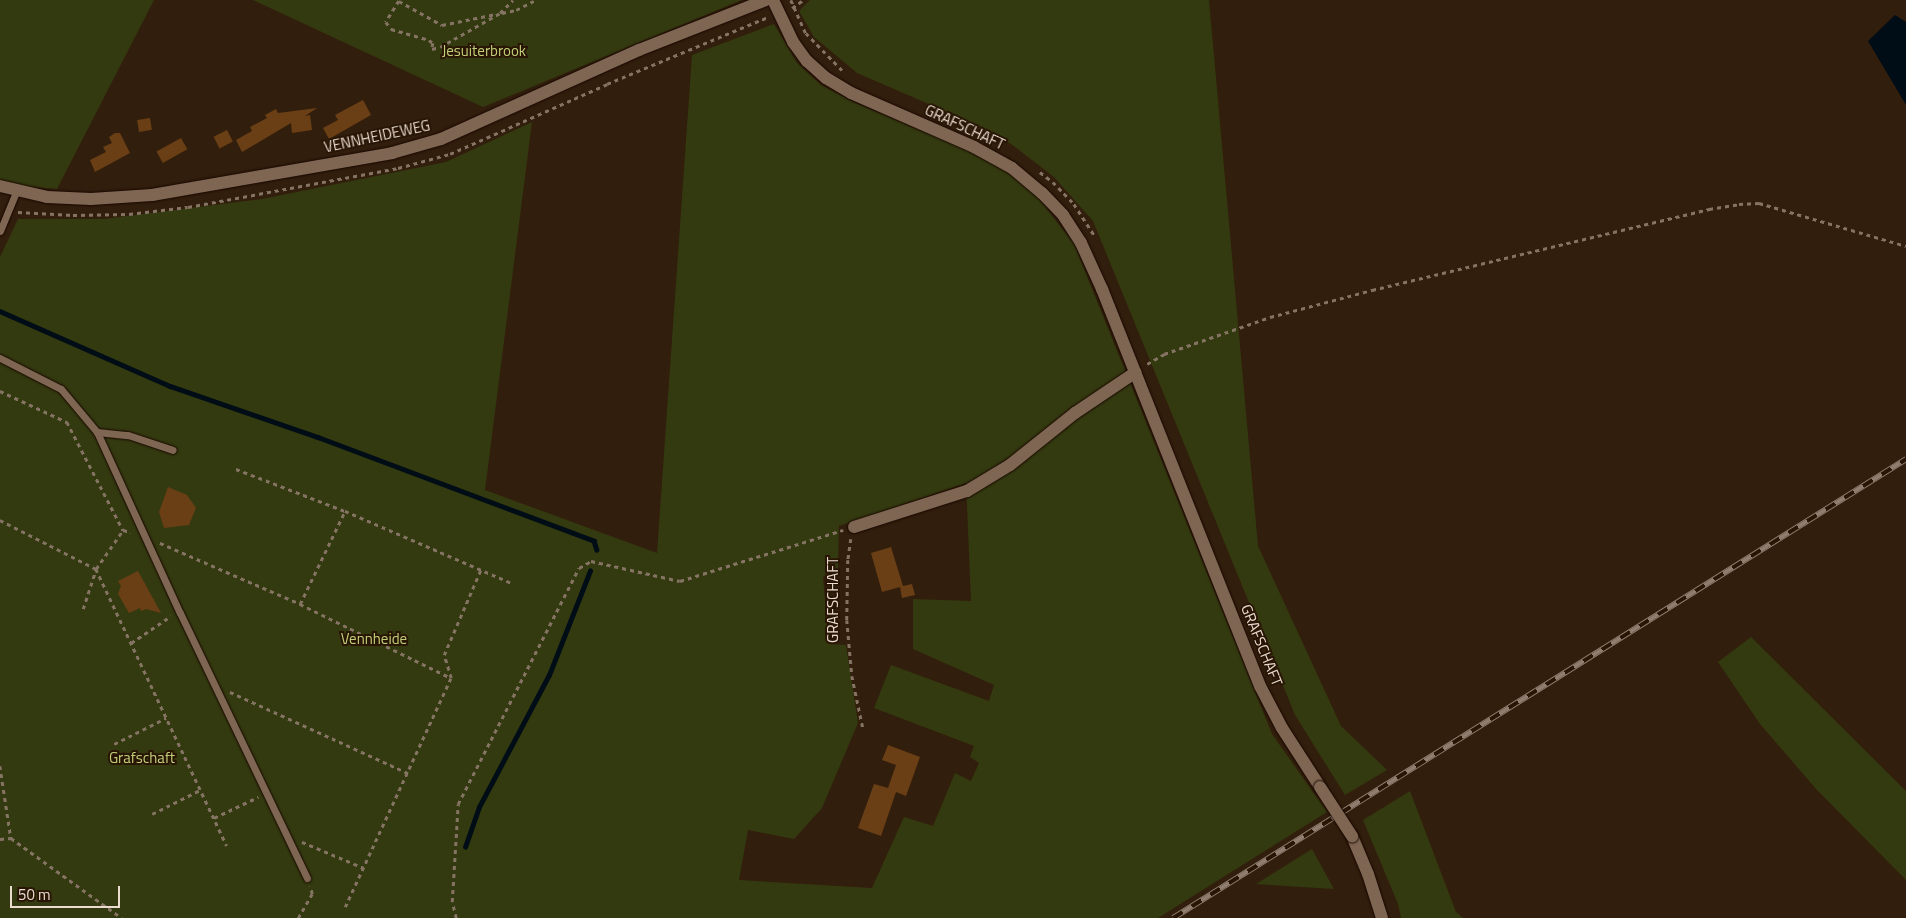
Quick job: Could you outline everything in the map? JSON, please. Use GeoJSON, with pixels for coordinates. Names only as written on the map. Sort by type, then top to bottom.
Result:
{"type":"FeatureCollection","features":[{"type":"Feature","properties":{"kind":"street","name":"VENNHEIDEWEG"},"geometry":{"type":"LineString","coordinates":[[0,186],[16,192],[48,197],[91,199],[152,195],[392,153],[441,139],[640,50],[766,0]]}},
{"type":"Feature","properties":{"kind":"street","name":"GRAFSCHAFT"},"geometry":{"type":"LineString","coordinates":[[773,0],[793,42],[807,61],[826,78],[875,105],[974,147],[1012,168],[1042,193],[1063,215],[1081,243],[1136,372],[1260,686],[1282,728],[1352,836],[1368,874],[1382,918]]}},
{"type":"Feature","properties":{"kind":"street"},"geometry":{"type":"LineString","coordinates":[[854,527],[966,491],[1010,465],[1075,413],[1136,372]]}},
{"type":"Feature","properties":{"kind":"lane"},"geometry":{"type":"LineString","coordinates":[[0,231],[16,192]]}},
{"type":"Feature","properties":{"kind":"lane"},"geometry":{"type":"LineString","coordinates":[[0,358],[61,389],[96,432],[307,878]]}},
{"type":"Feature","properties":{"kind":"lane"},"geometry":{"type":"LineString","coordinates":[[96,432],[128,435],[173,450]]}},
{"type":"Feature","properties":{"kind":"path"},"geometry":{"type":"LineString","coordinates":[[513,0],[500,13],[440,48],[432,49],[433,43],[429,40],[391,29],[386,22],[398,0],[442,25],[500,13],[516,10],[536,0]]}},
{"type":"Feature","properties":{"kind":"path"},"geometry":{"type":"LineString","coordinates":[[791,0],[793,7],[803,0]]}},
{"type":"Feature","properties":{"kind":"path"},"geometry":{"type":"LineString","coordinates":[[1159,356],[1270,317],[1372,290],[1709,209],[1739,204],[1759,203],[1906,246]]}},
{"type":"Feature","properties":{"kind":"path"},"geometry":{"type":"LineString","coordinates":[[0,391],[67,422],[124,530],[144,536],[300,604],[451,678]]}},
{"type":"Feature","properties":{"kind":"path"},"geometry":{"type":"LineString","coordinates":[[236,469],[344,512],[510,583]]}},
{"type":"Feature","properties":{"kind":"path"},"geometry":{"type":"LineString","coordinates":[[300,604],[344,512]]}},
{"type":"Feature","properties":{"kind":"path"},"geometry":{"type":"LineString","coordinates":[[0,520],[96,569],[227,846]]}},
{"type":"Feature","properties":{"kind":"path"},"geometry":{"type":"LineString","coordinates":[[456,918],[452,902],[458,804],[579,568],[591,561],[680,581],[854,527]]}},
{"type":"Feature","properties":{"kind":"path","name":"GRAFSCHAFT"},"geometry":{"type":"LineString","coordinates":[[854,527],[848,560],[847,620],[852,676],[863,728]]}},
{"type":"Feature","properties":{"kind":"path"},"geometry":{"type":"LineString","coordinates":[[83,609],[96,569],[124,530]]}},
{"type":"Feature","properties":{"kind":"path"},"geometry":{"type":"LineString","coordinates":[[345,907],[451,678],[444,654],[481,569]]}},
{"type":"Feature","properties":{"kind":"path"},"geometry":{"type":"LineString","coordinates":[[131,643],[172,616],[180,613]]}},
{"type":"Feature","properties":{"kind":"path"},"geometry":{"type":"LineString","coordinates":[[217,686],[408,773]]}},
{"type":"Feature","properties":{"kind":"path"},"geometry":{"type":"LineString","coordinates":[[114,744],[166,718]]}},
{"type":"Feature","properties":{"kind":"path"},"geometry":{"type":"LineString","coordinates":[[0,766],[11,838]]}},
{"type":"Feature","properties":{"kind":"path"},"geometry":{"type":"LineString","coordinates":[[152,814],[200,790]]}},
{"type":"Feature","properties":{"kind":"path"},"geometry":{"type":"LineString","coordinates":[[214,818],[267,793]]}},
{"type":"Feature","properties":{"kind":"path"},"geometry":{"type":"LineString","coordinates":[[287,835],[364,868]]}},
{"type":"Feature","properties":{"kind":"path"},"geometry":{"type":"LineString","coordinates":[[0,839],[11,838],[122,918]]}},
{"type":"Feature","properties":{"kind":"path"},"geometry":{"type":"LineString","coordinates":[[298,918],[312,894],[307,878]]}},
{"type":"Feature","properties":{"kind":"green space"},"geometry":{"type":"Polygon","coordinates":[[[0,0],[154,0],[57,189],[15,185],[0,180],[0,0]]]}},
{"type":"Feature","properties":{"kind":"green space","name":"Jesuiterbrook"},"geometry":{"type":"Polygon","coordinates":[[[253,0],[742,0],[483,107],[253,0]]]}},
{"type":"Feature","properties":{"kind":"green space"},"geometry":{"type":"Polygon","coordinates":[[[810,0],[1209,0],[1258,546],[1341,726],[1387,770],[1345,795],[1295,715],[1093,221],[1054,177],[1011,144],[975,124],[857,73],[814,37],[799,11],[810,0]]]}},
{"type":"Feature","properties":{"kind":"green space"},"geometry":{"type":"Polygon","coordinates":[[[774,24],[797,63],[821,85],[853,102],[971,152],[1007,172],[1039,199],[1074,244],[1272,734],[1327,812],[1158,918],[0,918],[0,257],[18,219],[104,219],[262,199],[446,162],[532,122],[485,490],[657,553],[692,55],[774,24]],[[966,483],[839,526],[838,568],[823,577],[829,644],[846,645],[858,723],[822,808],[794,839],[748,830],[739,880],[872,888],[904,817],[933,826],[955,773],[971,781],[979,763],[970,757],[974,746],[874,708],[891,665],[989,701],[994,685],[913,649],[913,599],[971,601],[966,483]]]}},
{"type":"Feature","properties":{"kind":"green space"},"geometry":{"type":"Polygon","coordinates":[[[1751,637],[1906,791],[1906,880],[1817,790],[1760,724],[1718,662],[1751,637]]]}},
{"type":"Feature","properties":{"kind":"green space"},"geometry":{"type":"Polygon","coordinates":[[[1410,791],[1456,912],[1463,918],[1401,918],[1398,904],[1363,820],[1410,791]]]}},
{"type":"Feature","properties":{"kind":"green space"},"geometry":{"type":"Polygon","coordinates":[[[1312,849],[1334,889],[1255,884],[1256,884],[1312,849]]]}},
{"type":"Feature","properties":{"kind":"shaded area"},"geometry":{"type":"Polygon","coordinates":[[[1895,15],[1906,22],[1906,105],[1868,41],[1895,15]]]}},
{"type":"Feature","properties":{"kind":"building"},"geometry":{"type":"Polygon","coordinates":[[[363,100],[371,115],[329,139],[323,128],[338,120],[335,115],[363,100]]]}},
{"type":"Feature","properties":{"kind":"building"},"geometry":{"type":"Polygon","coordinates":[[[317,108],[305,116],[310,115],[312,130],[292,133],[291,123],[242,152],[236,140],[252,131],[250,127],[267,118],[265,115],[276,109],[278,113],[317,108]]]}},
{"type":"Feature","properties":{"kind":"building"},"geometry":{"type":"Polygon","coordinates":[[[150,118],[152,130],[139,132],[137,120],[150,118]]]}},
{"type":"Feature","properties":{"kind":"building"},"geometry":{"type":"Polygon","coordinates":[[[227,130],[233,142],[220,148],[214,137],[227,130]]]}},
{"type":"Feature","properties":{"kind":"building"},"geometry":{"type":"Polygon","coordinates":[[[115,133],[120,133],[130,153],[95,172],[90,160],[106,152],[103,147],[112,143],[109,137],[115,133]]]}},
{"type":"Feature","properties":{"kind":"building"},"geometry":{"type":"Polygon","coordinates":[[[181,138],[187,149],[163,163],[157,152],[181,138]]]}},
{"type":"Feature","properties":{"kind":"building"},"geometry":{"type":"Polygon","coordinates":[[[168,487],[187,495],[196,508],[189,525],[164,528],[159,512],[168,487]]]}},
{"type":"Feature","properties":{"kind":"building"},"geometry":{"type":"Polygon","coordinates":[[[891,547],[903,586],[912,584],[915,595],[902,598],[900,587],[882,592],[871,553],[891,547]]]}},
{"type":"Feature","properties":{"kind":"building"},"geometry":{"type":"Polygon","coordinates":[[[138,571],[161,613],[146,609],[141,611],[140,608],[129,613],[118,594],[121,586],[118,581],[138,571]]]}},
{"type":"Feature","properties":{"kind":"building"},"geometry":{"type":"Polygon","coordinates":[[[888,745],[920,757],[906,796],[896,792],[881,836],[858,828],[874,784],[888,788],[896,765],[882,760],[888,745]]]}},
{"type":"Feature","properties":{"kind":"waterway"},"geometry":{"type":"LineString","coordinates":[[0,311],[170,386],[318,437],[594,541],[597,550]]}},
{"type":"Feature","properties":{"kind":"waterway"},"geometry":{"type":"LineString","coordinates":[[465,847],[479,807],[549,675],[590,571]]}},
{"type":"Feature","properties":{"kind":"railway"},"geometry":{"type":"LineString","coordinates":[[1173,918],[1906,459]]}},
{"type":"Feature","properties":{"kind":"park label","name":"Vennheide"},"geometry":{"type":"Point","coordinates":[374,639]}},
{"type":"Feature","properties":{"kind":"park label","name":"Grafschaft"},"geometry":{"type":"Point","coordinates":[142,758]}}]}
